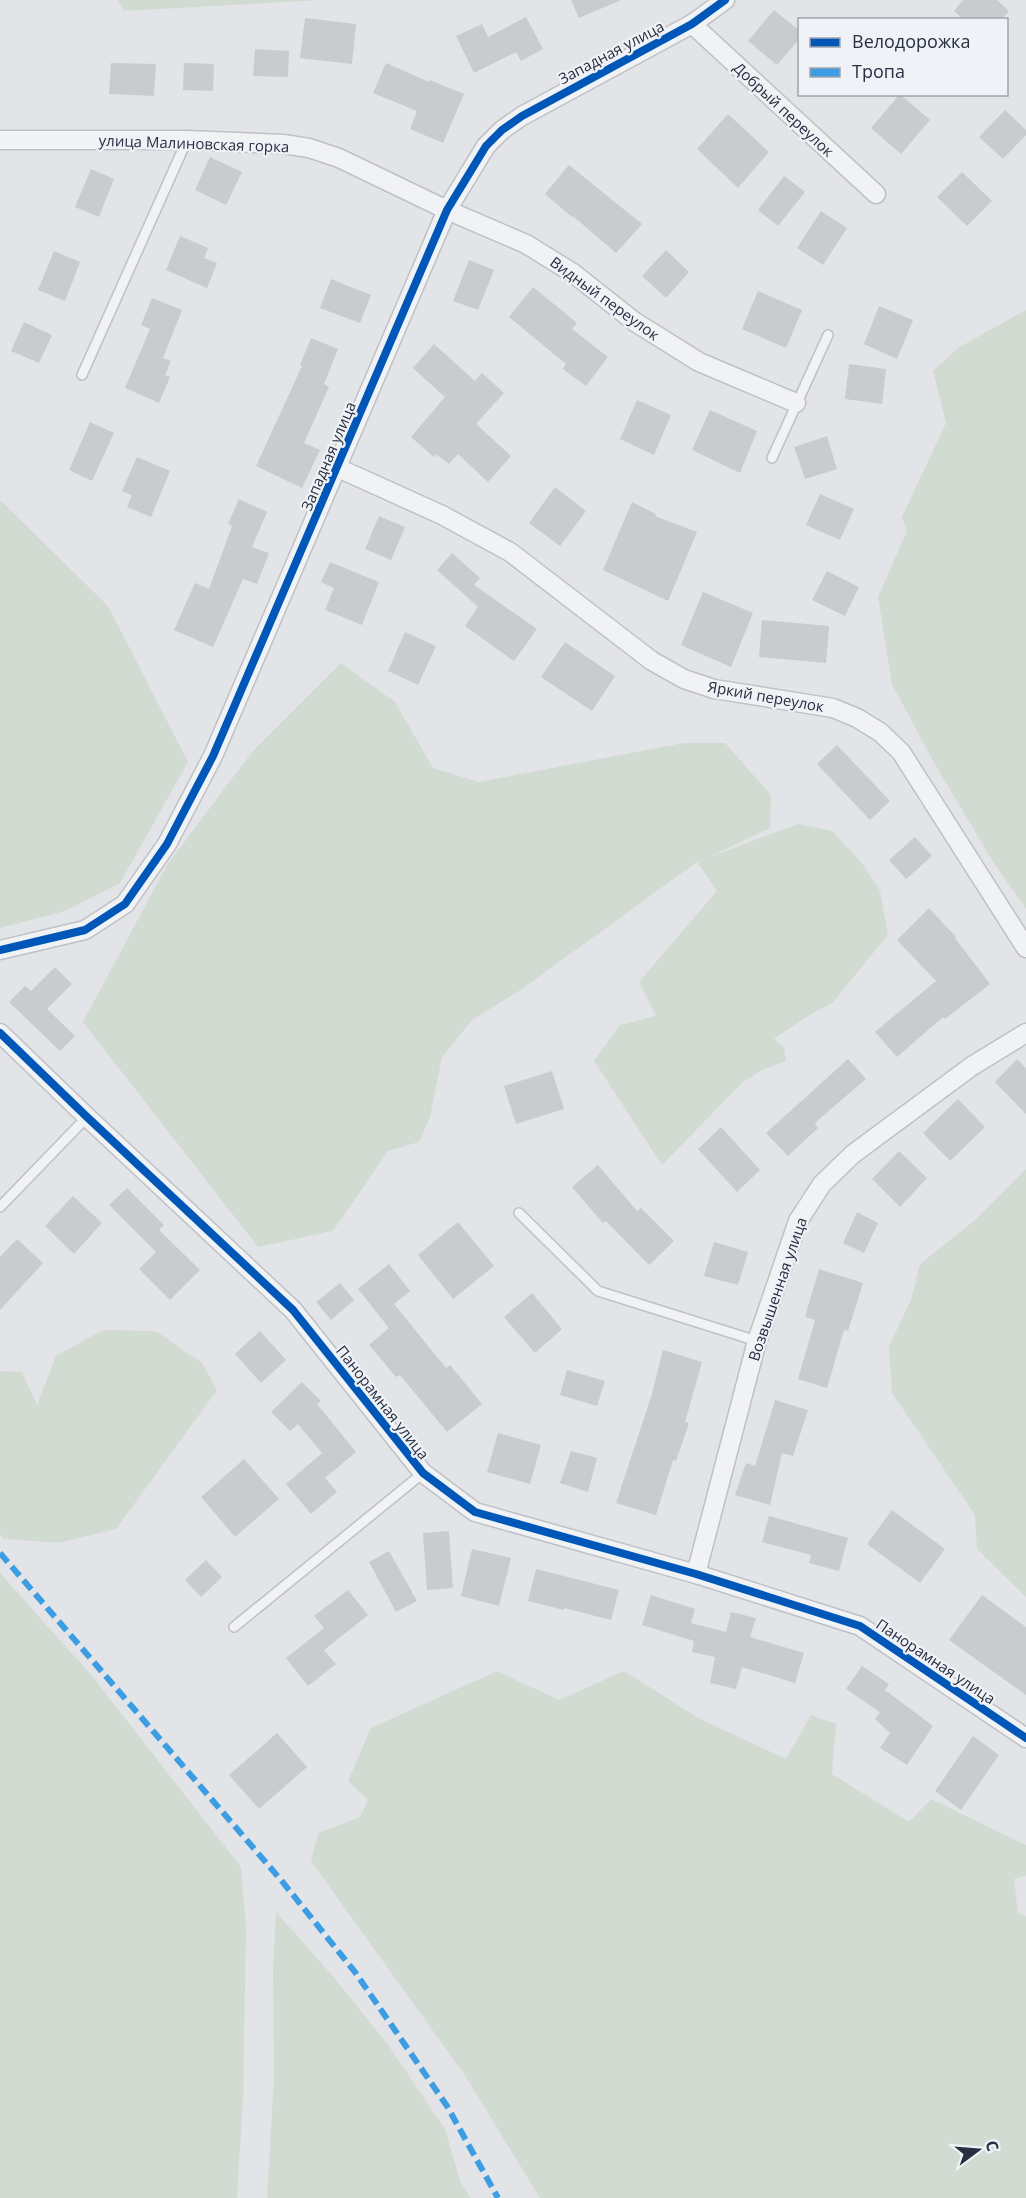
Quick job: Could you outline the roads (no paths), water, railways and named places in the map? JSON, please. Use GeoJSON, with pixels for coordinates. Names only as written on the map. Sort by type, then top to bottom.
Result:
{"type":"FeatureCollection","features":[{"type":"Feature","properties":{"kind":"street","name":"Западная улица"},"geometry":{"type":"LineString","coordinates":[[0,950],[85,930],[125,904],[161,853],[213,756],[447,210],[486,146],[502,130],[522,116],[692,24],[725,0]]}},
{"type":"Feature","properties":{"kind":"street","name":"Добрый переулок"},"geometry":{"type":"LineString","coordinates":[[692,24],[876,194]]}},
{"type":"Feature","properties":{"kind":"street","name":"улица Малиновская горка"},"geometry":{"type":"LineString","coordinates":[[0,140],[187,140],[283,144],[309,148],[339,158],[447,210]]}},
{"type":"Feature","properties":{"kind":"street","name":"Видный переулок"},"geometry":{"type":"LineString","coordinates":[[447,210],[526,244],[552,259],[635,322],[699,362],[796,403]]}},
{"type":"Feature","properties":{"kind":"street","name":"Яркий переулок"},"geometry":{"type":"LineString","coordinates":[[338,468],[442,515],[510,552],[652,661],[684,678],[714,689],[833,708],[857,717],[880,732],[901,752],[1026,948]]}},
{"type":"Feature","properties":{"kind":"street","name":"Панорамная улица"},"geometry":{"type":"LineString","coordinates":[[0,1033],[293,1310],[423,1473],[475,1512],[696,1574],[860,1626],[1026,1738]]}},
{"type":"Feature","properties":{"kind":"street","name":"Возвышенная улица"},"geometry":{"type":"LineString","coordinates":[[696,1574],[757,1341],[798,1221],[822,1184],[853,1154],[972,1066],[1026,1033]]}},
{"type":"Feature","properties":{"kind":"lane"},"geometry":{"type":"LineString","coordinates":[[82,375],[187,140]]}},
{"type":"Feature","properties":{"kind":"lane"},"geometry":{"type":"LineString","coordinates":[[772,458],[828,335]]}},
{"type":"Feature","properties":{"kind":"lane"},"geometry":{"type":"LineString","coordinates":[[0,1207],[87,1117]]}},
{"type":"Feature","properties":{"kind":"lane"},"geometry":{"type":"LineString","coordinates":[[519,1213],[598,1291],[757,1341]]}},
{"type":"Feature","properties":{"kind":"lane"},"geometry":{"type":"LineString","coordinates":[[234,1627],[423,1473]]}}]}
